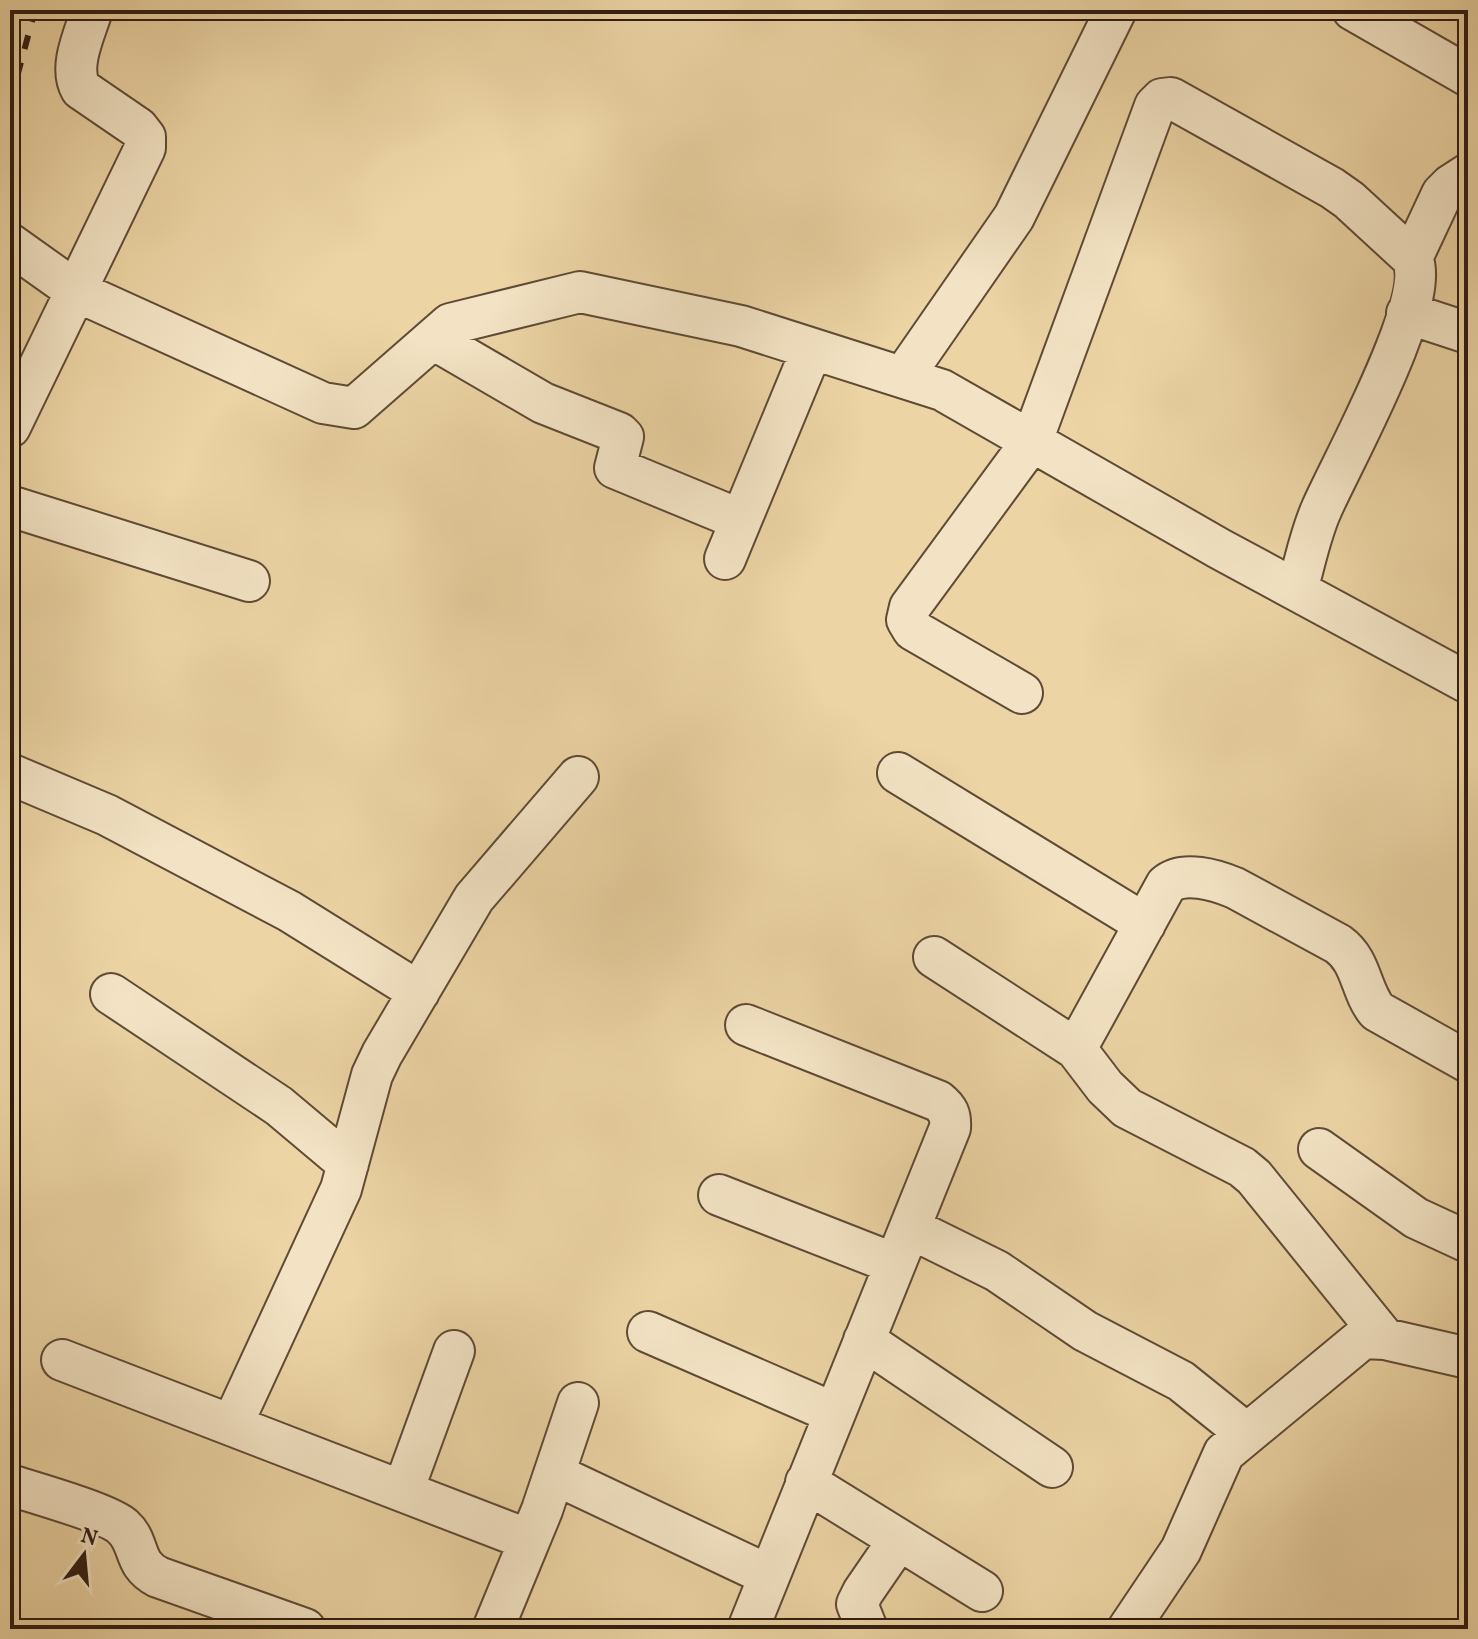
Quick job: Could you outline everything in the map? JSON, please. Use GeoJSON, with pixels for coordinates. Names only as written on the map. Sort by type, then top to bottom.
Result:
{"type":"FeatureCollection","features":[{"type":"Feature","properties":{"kind":"street"},"geometry":{"type":"LineString","coordinates":[[10,427],[145,148],[145,137],[138,128],[81,89],[76,81],[76,68],[92,10]]}},
{"type":"Feature","properties":{"kind":"street"},"geometry":{"type":"LineString","coordinates":[[903,377],[1014,217],[1116,10]]}},
{"type":"Feature","properties":{"kind":"street"},"geometry":{"type":"LineString","coordinates":[[1353,10],[1468,76]]}},
{"type":"Feature","properties":{"kind":"street"},"geometry":{"type":"LineString","coordinates":[[1022,693],[913,630],[907,620],[910,607],[1032,441],[1155,106],[1162,99],[1171,98],[1332,188],[1412,258],[1417,268],[1417,281],[1386,375],[1320,511],[1297,590]]}},
{"type":"Feature","properties":{"kind":"street"},"geometry":{"type":"LineString","coordinates":[[1412,258],[1442,194],[1468,174]]}},
{"type":"Feature","properties":{"kind":"street"},"geometry":{"type":"LineString","coordinates":[[10,244],[76,291],[323,403],[354,408],[450,324],[580,292],[741,326],[942,390],[1468,683]]}},
{"type":"Feature","properties":{"kind":"street"},"geometry":{"type":"LineString","coordinates":[[1407,313],[1468,333]]}},
{"type":"Feature","properties":{"kind":"street"},"geometry":{"type":"LineString","coordinates":[[433,339],[543,403],[619,433],[623,437],[615,468],[741,520]]}},
{"type":"Feature","properties":{"kind":"street"},"geometry":{"type":"LineString","coordinates":[[725,559],[812,349]]}},
{"type":"Feature","properties":{"kind":"street"},"geometry":{"type":"LineString","coordinates":[[10,506],[249,581]]}},
{"type":"Feature","properties":{"kind":"street"},"geometry":{"type":"LineString","coordinates":[[898,773],[1145,924]]}},
{"type":"Feature","properties":{"kind":"street"},"geometry":{"type":"LineString","coordinates":[[10,774],[107,815],[275,903],[317,926],[419,992]]}},
{"type":"Feature","properties":{"kind":"street"},"geometry":{"type":"LineString","coordinates":[[232,1425],[341,1189],[372,1075],[474,898],[578,777]]}},
{"type":"Feature","properties":{"kind":"street"},"geometry":{"type":"LineString","coordinates":[[1076,1049],[1166,885],[1173,879],[1183,877],[1221,882],[1235,888],[1349,951],[1371,1004],[1377,1011],[1468,1062]]}},
{"type":"Feature","properties":{"kind":"street"},"geometry":{"type":"LineString","coordinates":[[934,957],[1076,1049],[1105,1087],[1127,1108],[1242,1167],[1254,1177],[1385,1339]]}},
{"type":"Feature","properties":{"kind":"street"},"geometry":{"type":"LineString","coordinates":[[111,994],[279,1106],[348,1164]]}},
{"type":"Feature","properties":{"kind":"street"},"geometry":{"type":"LineString","coordinates":[[746,1025],[938,1101],[951,1118],[950,1128],[748,1629]]}},
{"type":"Feature","properties":{"kind":"street"},"geometry":{"type":"LineString","coordinates":[[1319,1149],[1416,1218],[1468,1242]]}},
{"type":"Feature","properties":{"kind":"street"},"geometry":{"type":"LineString","coordinates":[[719,1195],[997,1271],[1085,1331],[1181,1381],[1247,1434]]}},
{"type":"Feature","properties":{"kind":"street"},"geometry":{"type":"LineString","coordinates":[[648,1332],[834,1413]]}},
{"type":"Feature","properties":{"kind":"street"},"geometry":{"type":"LineString","coordinates":[[1128,1629],[1181,1550],[1224,1453],[1363,1338],[1385,1339],[1468,1358]]}},
{"type":"Feature","properties":{"kind":"street"},"geometry":{"type":"LineString","coordinates":[[864,1340],[1052,1467]]}},
{"type":"Feature","properties":{"kind":"street"},"geometry":{"type":"LineString","coordinates":[[403,1491],[454,1351]]}},
{"type":"Feature","properties":{"kind":"street"},"geometry":{"type":"LineString","coordinates":[[62,1360],[529,1540]]}},
{"type":"Feature","properties":{"kind":"street"},"geometry":{"type":"LineString","coordinates":[[498,1627],[578,1403]]}},
{"type":"Feature","properties":{"kind":"street"},"geometry":{"type":"LineString","coordinates":[[554,1474],[768,1575]]}},
{"type":"Feature","properties":{"kind":"street"},"geometry":{"type":"LineString","coordinates":[[806,1482],[982,1591]]}},
{"type":"Feature","properties":{"kind":"street"},"geometry":{"type":"LineString","coordinates":[[10,1485],[117,1522],[130,1536],[146,1571],[158,1577],[305,1629]]}},
{"type":"Feature","properties":{"kind":"street"},"geometry":{"type":"LineString","coordinates":[[867,1629],[857,1604],[898,1541]]}},
{"type":"Feature","properties":{"kind":"railway"},"geometry":{"type":"LineString","coordinates":[[10,103],[35,10]]}}]}
